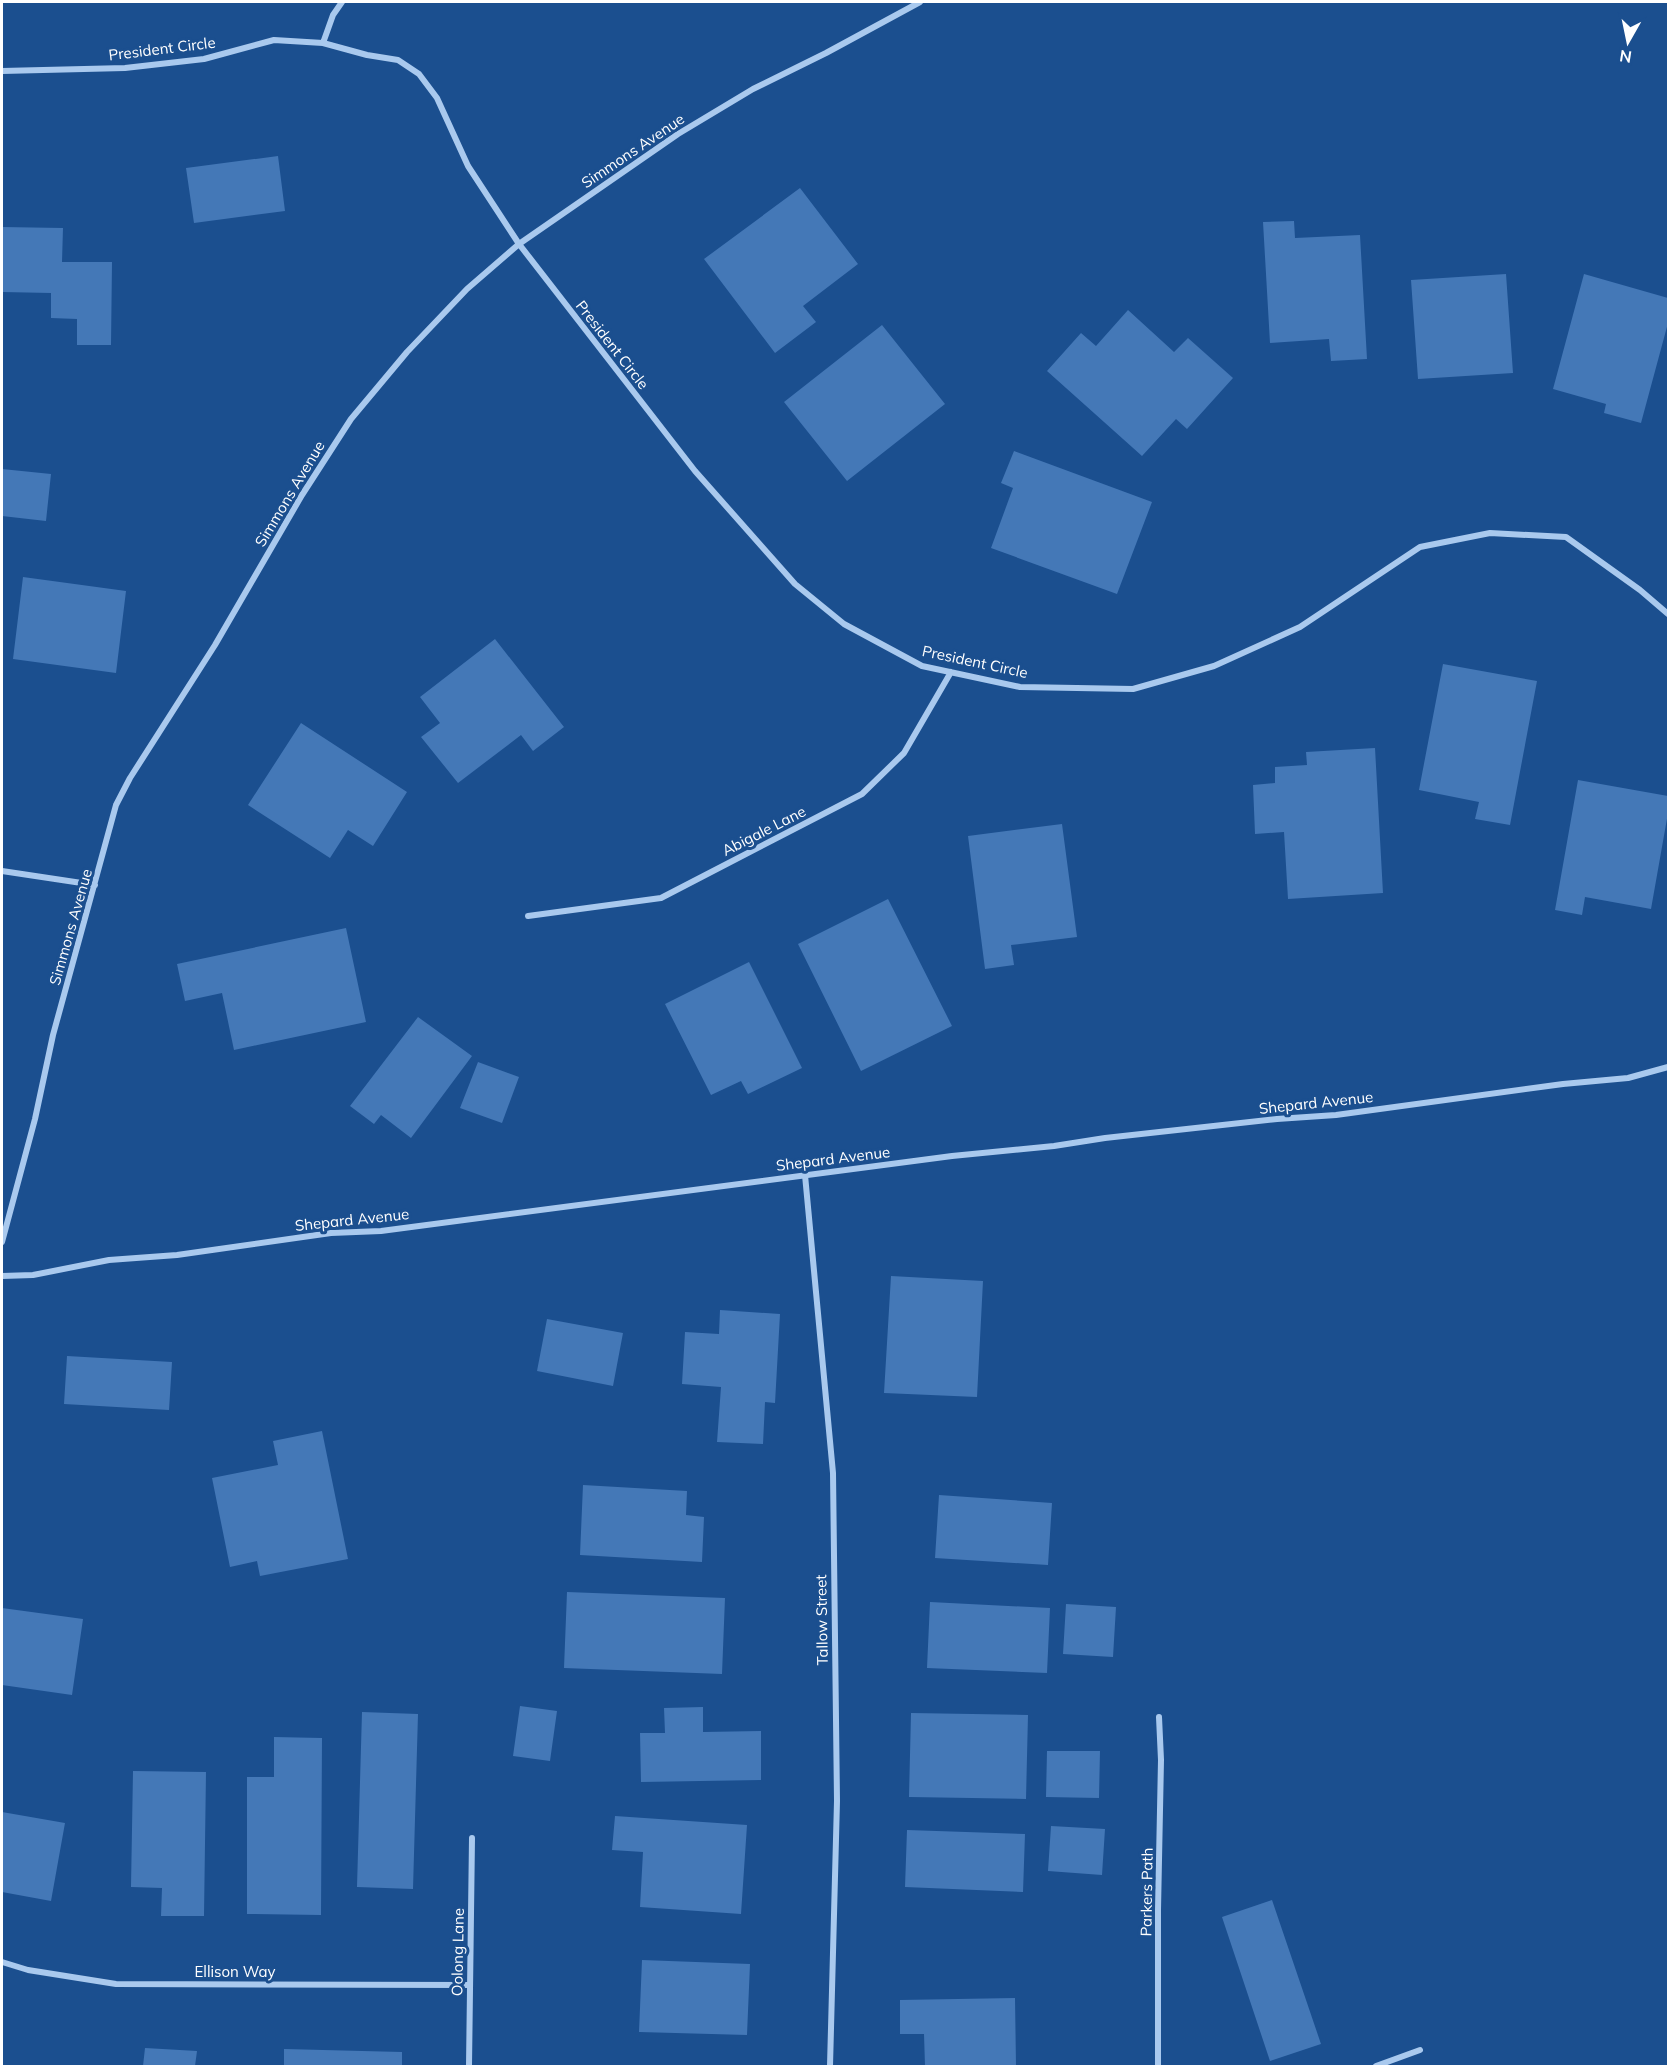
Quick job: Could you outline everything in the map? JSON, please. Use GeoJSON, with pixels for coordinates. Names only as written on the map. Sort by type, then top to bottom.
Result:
{"type":"FeatureCollection","features":[{"type":"Feature","properties":{"kind":"street"},"geometry":{"type":"LineString","coordinates":[[323,43],[333,15],[342,2]]}},
{"type":"Feature","properties":{"kind":"street","name":"Simmons Avenue"},"geometry":{"type":"LineString","coordinates":[[2,1242],[35,1119],[53,1035],[116,805],[130,778],[215,645],[302,495],[351,419],[407,352],[467,289],[519,244],[687,128],[753,89],[826,53],[920,2]]}},
{"type":"Feature","properties":{"kind":"street","name":"President Circle"},"geometry":{"type":"LineString","coordinates":[[2,71],[125,68],[204,59],[274,40],[323,43],[367,55],[398,60],[418,74],[437,99],[468,166],[519,244],[695,471],[795,584],[844,624],[922,666],[1020,687],[1133,689],[1214,666],[1300,627],[1420,547],[1490,533],[1566,537],[1640,590],[1668,614]]}},
{"type":"Feature","properties":{"kind":"street","name":"Abigale Lane"},"geometry":{"type":"LineString","coordinates":[[528,916],[661,898],[862,794],[904,753],[951,672]]}},
{"type":"Feature","properties":{"kind":"street"},"geometry":{"type":"LineString","coordinates":[[2,871],[95,885]]}},
{"type":"Feature","properties":{"kind":"street","name":"Shepard Avenue"},"geometry":{"type":"LineString","coordinates":[[2,1276],[33,1275],[109,1260],[177,1255],[331,1233],[381,1231],[952,1156],[1347,1113],[1563,1084],[1628,1078],[1668,1067]]}},
{"type":"Feature","properties":{"kind":"street","name":"Tallow Street"},"geometry":{"type":"LineString","coordinates":[[805,1175],[833,1473],[837,1801],[830,2067]]}},
{"type":"Feature","properties":{"kind":"street","name":"Parkers Path"},"geometry":{"type":"LineString","coordinates":[[1158,2067],[1161,1760],[1159,1718]]}},
{"type":"Feature","properties":{"kind":"street","name":"Oolong Lane"},"geometry":{"type":"LineString","coordinates":[[469,2067],[472,1838]]}},
{"type":"Feature","properties":{"kind":"street","name":"Ellison Way"},"geometry":{"type":"LineString","coordinates":[[2,1962],[28,1970],[116,1984],[470,1985]]}},
{"type":"Feature","properties":{"kind":"street"},"geometry":{"type":"LineString","coordinates":[[1376,2067],[1420,2050]]}},
{"type":"Feature","properties":{"kind":"building"},"geometry":{"type":"Polygon","coordinates":[[[278,156],[285,211],[194,223],[186,168],[278,156]]]}},
{"type":"Feature","properties":{"kind":"building"},"geometry":{"type":"Polygon","coordinates":[[[800,188],[858,264],[803,306],[816,322],[775,353],[704,259],[800,188]]]}},
{"type":"Feature","properties":{"kind":"building"},"geometry":{"type":"Polygon","coordinates":[[[1294,221],[1295,238],[1360,235],[1367,359],[1331,361],[1329,339],[1270,343],[1263,222],[1294,221]]]}},
{"type":"Feature","properties":{"kind":"building"},"geometry":{"type":"Polygon","coordinates":[[[2,227],[63,228],[62,262],[112,262],[111,345],[77,345],[77,319],[51,318],[51,293],[2,292],[2,227]]]}},
{"type":"Feature","properties":{"kind":"building"},"geometry":{"type":"Polygon","coordinates":[[[1506,274],[1513,373],[1418,379],[1411,280],[1506,274]]]}},
{"type":"Feature","properties":{"kind":"building"},"geometry":{"type":"Polygon","coordinates":[[[1584,274],[1668,298],[1668,323],[1641,423],[1604,413],[1606,404],[1553,389],[1584,274]]]}},
{"type":"Feature","properties":{"kind":"building"},"geometry":{"type":"Polygon","coordinates":[[[1128,310],[1174,352],[1188,338],[1233,378],[1187,429],[1176,419],[1142,456],[1047,371],[1081,333],[1096,346],[1128,310]]]}},
{"type":"Feature","properties":{"kind":"building"},"geometry":{"type":"Polygon","coordinates":[[[882,325],[945,404],[847,481],[784,402],[882,325]]]}},
{"type":"Feature","properties":{"kind":"building"},"geometry":{"type":"Polygon","coordinates":[[[1014,451],[1152,502],[1117,594],[991,548],[1013,488],[1001,483],[1014,451]]]}},
{"type":"Feature","properties":{"kind":"building"},"geometry":{"type":"Polygon","coordinates":[[[2,469],[51,474],[46,521],[2,516],[2,469]]]}},
{"type":"Feature","properties":{"kind":"building"},"geometry":{"type":"Polygon","coordinates":[[[23,577],[126,591],[116,673],[13,659],[23,577]]]}},
{"type":"Feature","properties":{"kind":"building"},"geometry":{"type":"Polygon","coordinates":[[[495,639],[564,727],[533,751],[521,735],[458,783],[421,737],[440,723],[420,697],[495,639]]]}},
{"type":"Feature","properties":{"kind":"building"},"geometry":{"type":"Polygon","coordinates":[[[1443,664],[1537,681],[1510,825],[1475,819],[1479,802],[1419,790],[1443,664]]]}},
{"type":"Feature","properties":{"kind":"building"},"geometry":{"type":"Polygon","coordinates":[[[301,723],[407,792],[373,846],[348,830],[330,858],[248,805],[301,723]]]}},
{"type":"Feature","properties":{"kind":"building"},"geometry":{"type":"Polygon","coordinates":[[[1375,748],[1383,893],[1288,899],[1284,832],[1255,834],[1253,785],[1275,783],[1275,767],[1307,765],[1306,752],[1375,748]]]}},
{"type":"Feature","properties":{"kind":"building"},"geometry":{"type":"Polygon","coordinates":[[[1578,780],[1668,796],[1668,813],[1651,909],[1585,897],[1582,915],[1555,910],[1578,780]]]}},
{"type":"Feature","properties":{"kind":"building"},"geometry":{"type":"Polygon","coordinates":[[[1062,824],[1077,937],[1011,945],[1014,965],[985,969],[968,836],[1062,824]]]}},
{"type":"Feature","properties":{"kind":"building"},"geometry":{"type":"Polygon","coordinates":[[[888,899],[952,1026],[861,1071],[798,944],[888,899]]]}},
{"type":"Feature","properties":{"kind":"building"},"geometry":{"type":"Polygon","coordinates":[[[346,928],[366,1022],[234,1050],[222,993],[185,1001],[177,964],[346,928]]]}},
{"type":"Feature","properties":{"kind":"building"},"geometry":{"type":"Polygon","coordinates":[[[749,962],[802,1068],[748,1094],[741,1081],[711,1095],[665,1004],[749,962]]]}},
{"type":"Feature","properties":{"kind":"building"},"geometry":{"type":"Polygon","coordinates":[[[418,1017],[472,1056],[411,1138],[381,1115],[374,1124],[350,1106],[418,1017]]]}},
{"type":"Feature","properties":{"kind":"building"},"geometry":{"type":"Polygon","coordinates":[[[478,1062],[519,1077],[502,1123],[460,1108],[478,1062]]]}},
{"type":"Feature","properties":{"kind":"building"},"geometry":{"type":"Polygon","coordinates":[[[891,1276],[983,1281],[977,1397],[884,1393],[891,1276]]]}},
{"type":"Feature","properties":{"kind":"building"},"geometry":{"type":"Polygon","coordinates":[[[720,1310],[780,1314],[775,1403],[765,1402],[763,1444],[717,1442],[721,1387],[682,1384],[685,1332],[719,1334],[720,1310]]]}},
{"type":"Feature","properties":{"kind":"building"},"geometry":{"type":"Polygon","coordinates":[[[547,1319],[623,1333],[613,1386],[537,1371],[547,1319]]]}},
{"type":"Feature","properties":{"kind":"building"},"geometry":{"type":"Polygon","coordinates":[[[67,1356],[172,1362],[169,1410],[64,1404],[67,1356]]]}},
{"type":"Feature","properties":{"kind":"building"},"geometry":{"type":"Polygon","coordinates":[[[322,1431],[348,1559],[260,1576],[257,1561],[230,1567],[212,1478],[278,1465],[273,1441],[322,1431]]]}},
{"type":"Feature","properties":{"kind":"building"},"geometry":{"type":"Polygon","coordinates":[[[583,1485],[687,1491],[686,1515],[704,1517],[702,1562],[580,1555],[583,1485]]]}},
{"type":"Feature","properties":{"kind":"building"},"geometry":{"type":"Polygon","coordinates":[[[939,1495],[1052,1503],[1048,1565],[935,1558],[939,1495]]]}},
{"type":"Feature","properties":{"kind":"building"},"geometry":{"type":"Polygon","coordinates":[[[567,1592],[725,1598],[722,1674],[564,1668],[567,1592]]]}},
{"type":"Feature","properties":{"kind":"building"},"geometry":{"type":"Polygon","coordinates":[[[930,1602],[1050,1608],[1047,1673],[927,1668],[930,1602]]]}},
{"type":"Feature","properties":{"kind":"building"},"geometry":{"type":"Polygon","coordinates":[[[1066,1604],[1116,1607],[1113,1657],[1063,1654],[1066,1604]]]}},
{"type":"Feature","properties":{"kind":"building"},"geometry":{"type":"Polygon","coordinates":[[[2,1608],[83,1619],[72,1695],[2,1685],[2,1608]]]}},
{"type":"Feature","properties":{"kind":"building"},"geometry":{"type":"Polygon","coordinates":[[[520,1706],[557,1711],[550,1761],[513,1756],[520,1706]]]}},
{"type":"Feature","properties":{"kind":"building"},"geometry":{"type":"Polygon","coordinates":[[[703,1707],[703,1732],[761,1731],[761,1780],[641,1782],[640,1733],[665,1733],[664,1708],[703,1707]]]}},
{"type":"Feature","properties":{"kind":"building"},"geometry":{"type":"Polygon","coordinates":[[[362,1712],[418,1714],[413,1889],[357,1887],[362,1712]]]}},
{"type":"Feature","properties":{"kind":"building"},"geometry":{"type":"Polygon","coordinates":[[[911,1713],[1028,1715],[1026,1799],[909,1797],[911,1713]]]}},
{"type":"Feature","properties":{"kind":"building"},"geometry":{"type":"Polygon","coordinates":[[[274,1737],[322,1738],[321,1915],[247,1914],[247,1777],[274,1777],[274,1737]]]}},
{"type":"Feature","properties":{"kind":"building"},"geometry":{"type":"Polygon","coordinates":[[[1047,1751],[1100,1751],[1099,1798],[1046,1797],[1047,1751]]]}},
{"type":"Feature","properties":{"kind":"building"},"geometry":{"type":"Polygon","coordinates":[[[133,1771],[206,1772],[204,1916],[161,1916],[162,1888],[131,1887],[133,1771]]]}},
{"type":"Feature","properties":{"kind":"building"},"geometry":{"type":"Polygon","coordinates":[[[2,1812],[65,1823],[51,1901],[2,1892],[2,1812]]]}},
{"type":"Feature","properties":{"kind":"building"},"geometry":{"type":"Polygon","coordinates":[[[615,1816],[747,1825],[741,1914],[640,1907],[643,1852],[612,1850],[615,1816]]]}},
{"type":"Feature","properties":{"kind":"building"},"geometry":{"type":"Polygon","coordinates":[[[1051,1826],[1105,1829],[1102,1875],[1048,1871],[1051,1826]]]}},
{"type":"Feature","properties":{"kind":"building"},"geometry":{"type":"Polygon","coordinates":[[[907,1830],[1025,1834],[1023,1892],[905,1887],[907,1830]]]}},
{"type":"Feature","properties":{"kind":"building"},"geometry":{"type":"Polygon","coordinates":[[[1272,1900],[1321,2044],[1270,2061],[1222,1917],[1272,1900]]]}},
{"type":"Feature","properties":{"kind":"building"},"geometry":{"type":"Polygon","coordinates":[[[642,1960],[750,1964],[747,2035],[639,2032],[642,1960]]]}},
{"type":"Feature","properties":{"kind":"building"},"geometry":{"type":"Polygon","coordinates":[[[1015,1998],[1016,2065],[925,2066],[924,2034],[900,2034],[900,2000],[1015,1998]]]}},
{"type":"Feature","properties":{"kind":"building"},"geometry":{"type":"Polygon","coordinates":[[[145,2048],[197,2051],[195,2066],[143,2066],[145,2048]]]}},
{"type":"Feature","properties":{"kind":"building"},"geometry":{"type":"Polygon","coordinates":[[[284,2049],[402,2052],[402,2066],[284,2066],[284,2049]]]}}]}
